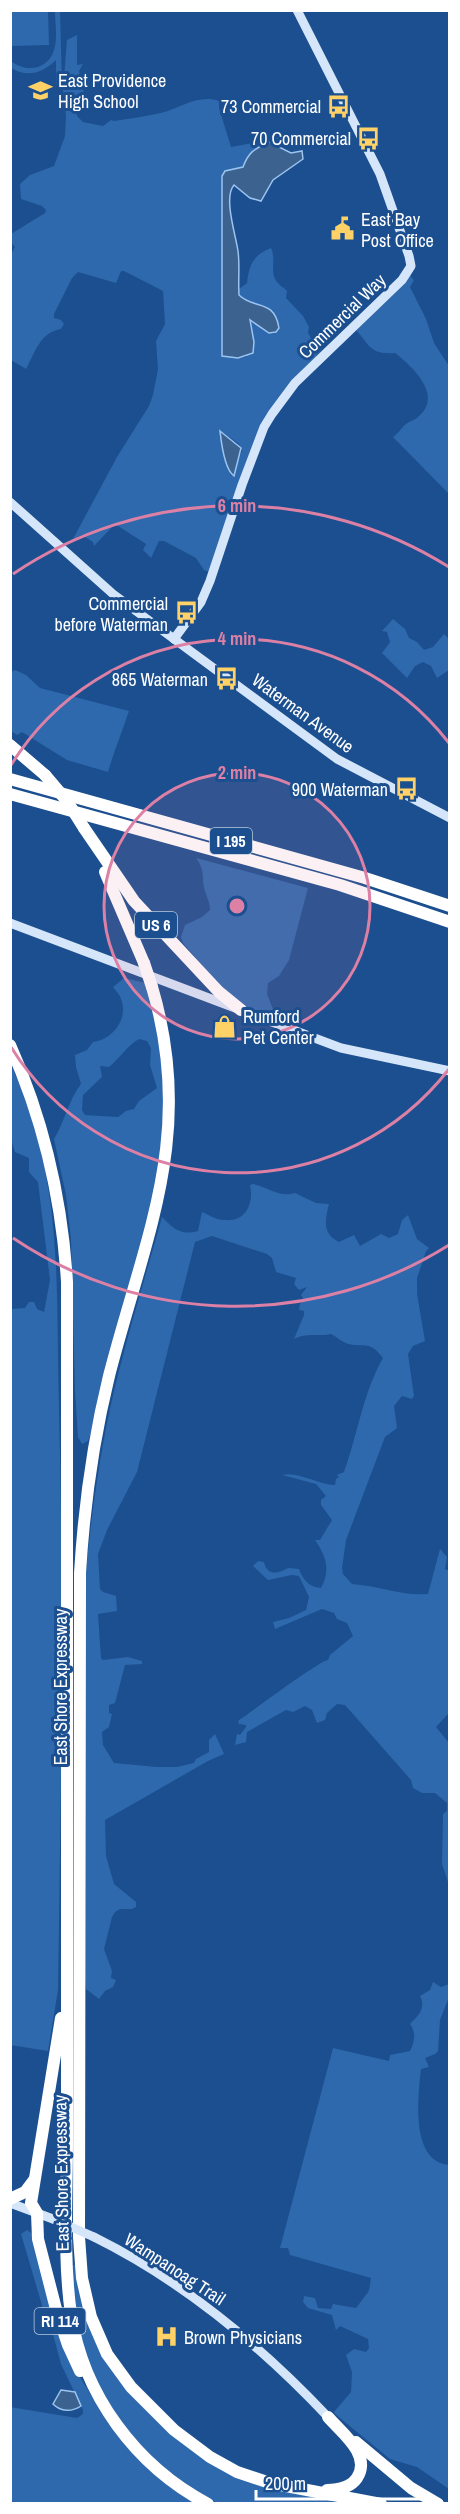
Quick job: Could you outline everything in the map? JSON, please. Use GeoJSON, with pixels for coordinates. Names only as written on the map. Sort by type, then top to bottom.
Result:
{"type":"FeatureCollection","features":[{"type":"Feature","properties":{"kind":"highway","name":"East Shore Expressway"},"geometry":{"type":"LineString","coordinates":[[10,745],[45,775],[67,801],[84,828],[144,963],[162,1028],[168,1067],[170,1115],[167,1156],[158,1205],[100,1417],[87,1494],[80,1573],[78,2157],[80,2268],[88,2307],[98,2336],[118,2371],[138,2395],[190,2443],[214,2460],[251,2477],[291,2488],[381,2504]]}},
{"type":"Feature","properties":{"kind":"highway","name":"I 195"},"geometry":{"type":"LineString","coordinates":[[10,779],[365,878],[450,906]]}},
{"type":"Feature","properties":{"kind":"highway","name":"I 195"},"geometry":{"type":"LineString","coordinates":[[10,794],[350,888],[450,922]]}},
{"type":"Feature","properties":{"kind":"highway","name":"US 6"},"geometry":{"type":"LineString","coordinates":[[84,828],[117,880],[139,907],[216,988],[241,1010]]}},
{"type":"Feature","properties":{"kind":"highway","name":"East Shore Expressway"},"geometry":{"type":"LineString","coordinates":[[10,1045],[33,1103],[48,1152],[62,1222],[67,1272],[67,2163],[70,2304],[75,2335],[84,2364],[112,2419],[153,2465],[208,2504]]}},
{"type":"Feature","properties":{"kind":"highway"},"geometry":{"type":"LineString","coordinates":[[37,2213],[31,2203],[67,1977]]}},
{"type":"Feature","properties":{"kind":"highway"},"geometry":{"type":"LineString","coordinates":[[10,2201],[27,2191],[35,2176]]}},
{"type":"Feature","properties":{"kind":"highway","name":"RI 114"},"geometry":{"type":"LineString","coordinates":[[37,2213],[38,2239],[64,2337],[83,2377],[112,2419]]}},
{"type":"Feature","properties":{"kind":"highway"},"geometry":{"type":"LineString","coordinates":[[291,2488],[339,2490],[349,2486],[359,2475],[361,2463],[359,2453],[328,2417]]}},
{"type":"Feature","properties":{"kind":"highway"},"geometry":{"type":"LineString","coordinates":[[328,2417],[411,2488],[438,2504]]}},
{"type":"Feature","properties":{"kind":"main road","name":"Commercial Way"},"geometry":{"type":"LineString","coordinates":[[174,639],[206,592],[242,485],[264,427],[272,414],[295,384],[402,280],[411,266],[380,174],[297,10]]}},
{"type":"Feature","properties":{"kind":"main road","name":"Waterman Avenue"},"geometry":{"type":"LineString","coordinates":[[10,502],[90,574],[343,764],[450,818]]}},
{"type":"Feature","properties":{"kind":"main road","name":"US 6"},"geometry":{"type":"LineString","coordinates":[[10,923],[350,1050],[450,1071]]}},
{"type":"Feature","properties":{"kind":"main road","name":"Wampanoag Trail"},"geometry":{"type":"LineString","coordinates":[[10,2201],[94,2237],[164,2278],[254,2345],[328,2417]]}},
{"type":"Feature","properties":{"kind":"shaded area"},"geometry":{"type":"Polygon","coordinates":[[[10,11],[48,11],[49,45],[11,46],[10,11]]]}},
{"type":"Feature","properties":{"kind":"shaded area"},"geometry":{"type":"Polygon","coordinates":[[[55,11],[60,11],[62,85],[56,85],[56,60],[35,73],[23,73],[11,68],[11,61],[30,68],[42,65],[51,57],[56,41],[55,11]]]}},
{"type":"Feature","properties":{"kind":"shaded area"},"geometry":{"type":"Polygon","coordinates":[[[77,35],[77,65],[83,64],[79,71],[85,99],[77,111],[77,116],[83,122],[103,126],[111,120],[161,113],[197,100],[211,99],[219,101],[231,147],[264,139],[271,141],[251,153],[243,167],[225,171],[222,177],[222,356],[246,357],[254,342],[250,320],[273,334],[277,331],[274,315],[270,311],[239,295],[239,289],[247,283],[253,261],[271,248],[274,276],[287,291],[286,298],[303,316],[309,327],[308,333],[311,338],[323,345],[316,355],[321,361],[273,412],[212,573],[204,570],[196,558],[164,541],[159,541],[151,558],[143,550],[146,544],[115,524],[94,546],[93,542],[82,535],[73,539],[117,457],[149,406],[153,395],[158,369],[156,341],[165,324],[163,291],[124,271],[121,271],[116,283],[78,272],[72,278],[54,314],[54,318],[61,320],[64,324],[61,329],[48,334],[43,339],[26,369],[11,360],[10,256],[15,247],[11,242],[11,234],[45,213],[46,210],[42,206],[21,199],[20,184],[30,175],[54,166],[65,136],[66,116],[63,90],[67,40],[77,35]],[[221,431],[231,476],[242,451],[239,444],[221,431]]]}},
{"type":"Feature","properties":{"kind":"shaded area"},"geometry":{"type":"Polygon","coordinates":[[[277,138],[280,142],[279,147],[291,153],[302,151],[303,159],[273,180],[261,201],[250,198],[234,185],[231,191],[230,207],[239,256],[239,295],[273,312],[279,328],[276,332],[269,333],[250,320],[254,342],[253,353],[238,358],[222,356],[222,176],[225,171],[243,167],[253,151],[277,138]]]}},
{"type":"Feature","properties":{"kind":"shaded area"},"geometry":{"type":"Polygon","coordinates":[[[410,271],[414,280],[410,287],[426,319],[434,343],[449,366],[449,494],[393,437],[425,409],[428,400],[423,382],[395,353],[374,350],[353,327],[410,271]]]}},
{"type":"Feature","properties":{"kind":"shaded area"},"geometry":{"type":"Polygon","coordinates":[[[220,431],[241,448],[234,476],[225,461],[220,431]]]}},
{"type":"Feature","properties":{"kind":"shaded area"},"geometry":{"type":"Polygon","coordinates":[[[393,619],[405,629],[409,638],[417,642],[424,650],[433,647],[444,634],[449,639],[449,670],[437,678],[431,666],[423,662],[415,666],[407,678],[382,653],[390,642],[387,632],[382,631],[393,619]]]}},
{"type":"Feature","properties":{"kind":"shaded area"},"geometry":{"type":"Polygon","coordinates":[[[15,670],[26,675],[40,688],[129,711],[108,772],[67,760],[22,732],[17,735],[11,731],[11,672],[15,670]]]}},
{"type":"Feature","properties":{"kind":"shaded area"},"geometry":{"type":"Polygon","coordinates":[[[196,858],[308,888],[289,960],[279,976],[268,983],[267,994],[274,1012],[271,1022],[241,1011],[183,943],[181,937],[185,925],[202,917],[210,910],[202,871],[196,858]]]}},
{"type":"Feature","properties":{"kind":"shaded area"},"geometry":{"type":"Polygon","coordinates":[[[124,978],[146,983],[150,995],[167,1086],[163,1161],[93,1427],[88,1441],[82,1444],[78,1437],[75,1391],[71,1239],[66,1195],[54,1139],[81,1084],[75,1055],[87,1050],[93,1042],[107,1037],[121,1021],[123,1007],[120,996],[113,987],[124,978]],[[139,1039],[109,1067],[100,1066],[102,1077],[83,1095],[82,1110],[85,1115],[118,1117],[134,1109],[139,1101],[157,1088],[150,1065],[151,1048],[147,1041],[139,1039]]]}},
{"type":"Feature","properties":{"kind":"shaded area"},"geometry":{"type":"Polygon","coordinates":[[[10,1064],[28,1108],[47,1182],[57,1295],[62,1700],[58,1990],[48,2051],[10,2045],[11,1309],[25,1308],[29,1302],[34,1302],[37,1309],[44,1312],[50,1280],[38,1182],[29,1172],[29,1158],[15,1152],[11,1139],[10,1064]]]}},
{"type":"Feature","properties":{"kind":"shaded area"},"geometry":{"type":"Polygon","coordinates":[[[250,1185],[279,1193],[295,1193],[316,1203],[329,1204],[327,1231],[339,1242],[354,1235],[360,1246],[381,1234],[389,1238],[398,1234],[402,1220],[408,1215],[417,1239],[429,1248],[417,1278],[417,1294],[425,1341],[413,1346],[408,1354],[414,1396],[412,1399],[402,1396],[394,1406],[397,1428],[385,1437],[346,1540],[342,1568],[343,1574],[352,1584],[409,1594],[428,1594],[440,1549],[447,1557],[445,1569],[450,1571],[449,1713],[436,1727],[449,1743],[449,1895],[448,1882],[442,1864],[443,1814],[447,1811],[447,1803],[435,1793],[422,1793],[413,1788],[411,1780],[345,1705],[337,1704],[327,1713],[325,1720],[317,1723],[312,1710],[305,1706],[293,1712],[286,1710],[247,1732],[246,1742],[235,1745],[237,1734],[240,1735],[246,1727],[238,1721],[299,1677],[328,1660],[330,1655],[353,1636],[347,1623],[337,1619],[334,1613],[322,1609],[275,1629],[273,1622],[306,1610],[309,1597],[299,1576],[292,1575],[268,1580],[253,1566],[258,1561],[264,1562],[270,1572],[280,1572],[288,1568],[299,1569],[307,1582],[321,1588],[326,1575],[326,1563],[315,1540],[320,1540],[332,1520],[321,1505],[321,1500],[326,1496],[316,1484],[282,1475],[295,1475],[335,1485],[339,1477],[337,1475],[344,1472],[370,1385],[383,1358],[371,1347],[348,1344],[331,1334],[294,1339],[304,1315],[304,1311],[299,1310],[304,1300],[301,1295],[307,1287],[299,1290],[294,1284],[296,1278],[276,1272],[272,1258],[267,1254],[212,1236],[195,1242],[137,1472],[107,1530],[98,1554],[100,1589],[116,1596],[117,1611],[98,1614],[101,1658],[103,1660],[128,1657],[142,1661],[142,1664],[125,1665],[115,1703],[109,1705],[109,1713],[112,1714],[109,1727],[102,1732],[103,1745],[114,1763],[177,1767],[194,1763],[196,1759],[209,1752],[209,1740],[215,1734],[224,1754],[105,1820],[106,1856],[114,1884],[136,1902],[136,1907],[120,1909],[112,1917],[104,1949],[112,1971],[111,1978],[116,1980],[113,1987],[105,1991],[99,1999],[86,1989],[85,1980],[85,1580],[102,1449],[124,1352],[162,1217],[173,1228],[182,1232],[198,1231],[202,1212],[222,1220],[238,1218],[247,1210],[251,1198],[250,1185]]]}},
{"type":"Feature","properties":{"kind":"shaded area"},"geometry":{"type":"Polygon","coordinates":[[[433,1982],[441,1987],[449,1984],[449,1997],[440,2020],[438,2051],[425,2058],[429,2067],[421,2069],[418,2111],[422,2141],[428,2153],[436,2161],[449,2165],[449,2489],[417,2467],[390,2459],[334,2412],[351,2392],[352,2372],[346,2355],[354,2349],[366,2352],[369,2348],[368,2339],[340,2326],[336,2330],[332,2315],[308,2308],[303,2302],[304,2296],[315,2298],[318,2308],[331,2309],[333,2304],[356,2308],[369,2291],[371,2278],[290,2255],[288,2248],[280,2248],[333,2048],[389,2061],[390,2055],[410,2051],[414,2037],[410,2024],[422,2008],[420,1996],[430,1990],[433,1982]]]}},
{"type":"Feature","properties":{"kind":"shaded area"},"geometry":{"type":"Polygon","coordinates":[[[27,2230],[34,2235],[75,2367],[101,2412],[135,2456],[163,2481],[194,2503],[11,2503],[10,2407],[77,2418],[83,2414],[61,2364],[51,2327],[49,2323],[42,2321],[42,2305],[21,2234],[27,2230]]]}},
{"type":"Feature","properties":{"kind":"shaded area"},"geometry":{"type":"Polygon","coordinates":[[[76,2264],[102,2352],[215,2465],[360,2503],[217,2503],[173,2475],[134,2439],[103,2396],[92,2373],[83,2348],[77,2318],[72,2266],[76,2264]]]}},
{"type":"Feature","properties":{"kind":"shaded area"},"geometry":{"type":"Polygon","coordinates":[[[61,2390],[75,2392],[81,2406],[67,2410],[56,2407],[53,2404],[61,2390]]]}},
{"type":"Feature","properties":{"kind":"place","name":"East Providence High School"},"geometry":{"type":"Point","coordinates":[40,90]}},
{"type":"Feature","properties":{"kind":"place","name":"73 Commercial"},"geometry":{"type":"Point","coordinates":[339,106]}},
{"type":"Feature","properties":{"kind":"place","name":"70 Commercial"},"geometry":{"type":"Point","coordinates":[369,138]}},
{"type":"Feature","properties":{"kind":"place","name":"East Bay Post Office"},"geometry":{"type":"Point","coordinates":[343,229]}},
{"type":"Feature","properties":{"kind":"place","name":"Commercial before Waterman"},"geometry":{"type":"Point","coordinates":[186,613]}},
{"type":"Feature","properties":{"kind":"place","name":"865 Waterman"},"geometry":{"type":"Point","coordinates":[226,679]}},
{"type":"Feature","properties":{"kind":"place","name":"900 Waterman"},"geometry":{"type":"Point","coordinates":[406,789]}},
{"type":"Feature","properties":{"kind":"place","name":"Rumford Pet Center"},"geometry":{"type":"Point","coordinates":[225,1026]}},
{"type":"Feature","properties":{"kind":"place","name":"Brown Physicians"},"geometry":{"type":"Point","coordinates":[166,2337]}}]}
